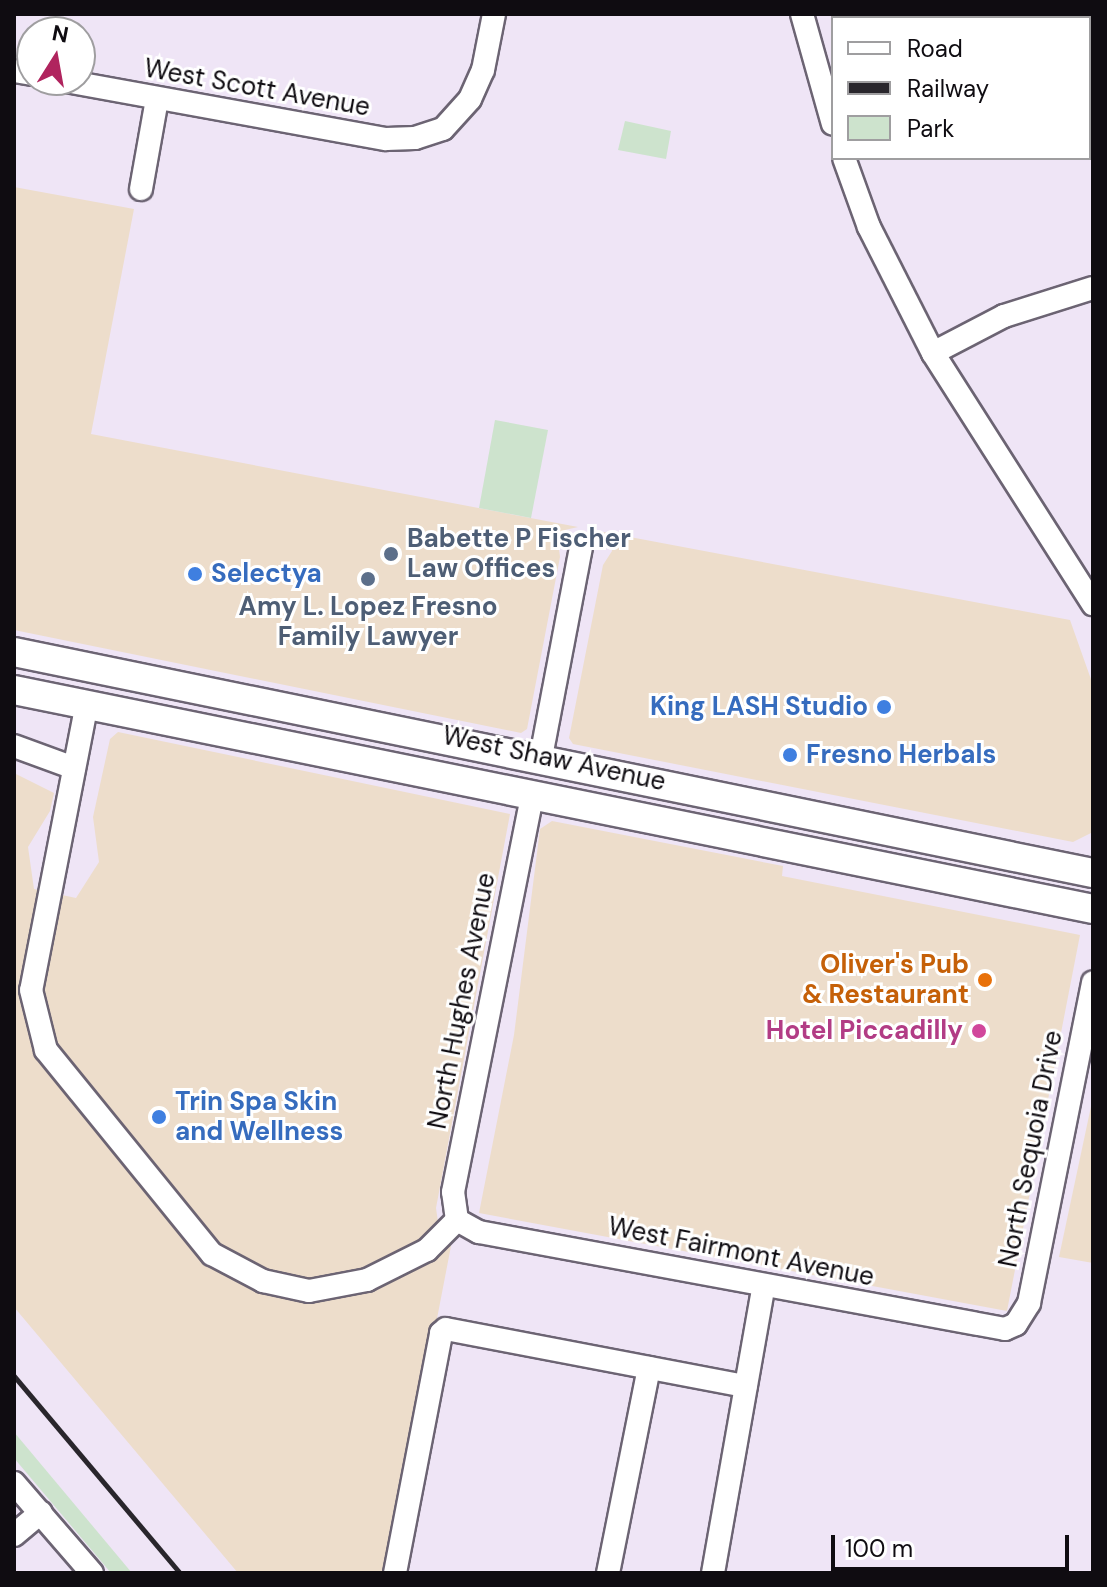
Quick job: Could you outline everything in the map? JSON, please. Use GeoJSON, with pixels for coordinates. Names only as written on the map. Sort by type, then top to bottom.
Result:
{"type":"FeatureCollection","features":[{"type":"Feature","properties":{"kind":"main road","name":"West Shaw Avenue"},"geometry":{"type":"LineString","coordinates":[[14,652],[278,702],[1093,873]]}},
{"type":"Feature","properties":{"kind":"main road"},"geometry":{"type":"LineString","coordinates":[[87,703],[98,690],[114,688],[248,714],[278,702]]}},
{"type":"Feature","properties":{"kind":"main road","name":"West Shaw Avenue"},"geometry":{"type":"LineString","coordinates":[[14,690],[299,744],[1093,909]]}},
{"type":"Feature","properties":{"kind":"main road"},"geometry":{"type":"LineString","coordinates":[[299,744],[385,746],[519,773],[533,771],[541,757]]}},
{"type":"Feature","properties":{"kind":"main road"},"geometry":{"type":"LineString","coordinates":[[533,793],[556,777],[691,804],[782,806]]}},
{"type":"Feature","properties":{"kind":"street","name":"West Scott Avenue"},"geometry":{"type":"LineString","coordinates":[[96,87],[386,139],[415,138],[443,129],[470,99],[483,70],[494,14]]}},
{"type":"Feature","properties":{"kind":"street"},"geometry":{"type":"LineString","coordinates":[[802,14],[831,117]]}},
{"type":"Feature","properties":{"kind":"street"},"geometry":{"type":"LineString","coordinates":[[141,189],[157,99]]}},
{"type":"Feature","properties":{"kind":"street"},"geometry":{"type":"LineString","coordinates":[[845,160],[869,227],[933,353],[1093,604]]}},
{"type":"Feature","properties":{"kind":"street"},"geometry":{"type":"LineString","coordinates":[[933,353],[1004,316],[1093,288]]}},
{"type":"Feature","properties":{"kind":"street"},"geometry":{"type":"LineString","coordinates":[[541,757],[581,548]]}},
{"type":"Feature","properties":{"kind":"street"},"geometry":{"type":"LineString","coordinates":[[87,703],[31,990],[38,1035],[212,1254],[263,1281],[309,1291],[367,1280],[427,1250],[457,1220]]}},
{"type":"Feature","properties":{"kind":"street"},"geometry":{"type":"LineString","coordinates":[[14,746],[74,768]]}},
{"type":"Feature","properties":{"kind":"street","name":"North Hughes Avenue"},"geometry":{"type":"LineString","coordinates":[[457,1220],[453,1192],[533,793]]}},
{"type":"Feature","properties":{"kind":"street","name":"North Sequoia Drive"},"geometry":{"type":"LineString","coordinates":[[1016,1324],[1029,1303],[1093,982]]}},
{"type":"Feature","properties":{"kind":"street","name":"West Fairmont Avenue"},"geometry":{"type":"LineString","coordinates":[[457,1220],[479,1232],[995,1329],[1016,1324]]}},
{"type":"Feature","properties":{"kind":"street"},"geometry":{"type":"LineString","coordinates":[[713,1573],[764,1285]]}},
{"type":"Feature","properties":{"kind":"street"},"geometry":{"type":"LineString","coordinates":[[395,1573],[441,1333],[446,1329],[746,1386]]}},
{"type":"Feature","properties":{"kind":"street"},"geometry":{"type":"LineString","coordinates":[[608,1573],[649,1368]]}},
{"type":"Feature","properties":{"kind":"street"},"geometry":{"type":"LineString","coordinates":[[14,1483],[92,1573]]}},
{"type":"Feature","properties":{"kind":"street"},"geometry":{"type":"LineString","coordinates":[[14,1535],[41,1512]]}},
{"type":"Feature","properties":{"kind":"shaded area"},"geometry":{"type":"Polygon","coordinates":[[[14,187],[134,209],[91,434],[578,527],[565,530],[558,541],[560,557],[527,729],[521,733],[14,630],[14,187]]]}},
{"type":"Feature","properties":{"kind":"shaded area"},"geometry":{"type":"Polygon","coordinates":[[[598,531],[1070,620],[1093,685],[1091,833],[1073,842],[573,744],[569,738],[603,565],[612,551],[609,539],[598,531]]]}},
{"type":"Feature","properties":{"kind":"shaded area"},"geometry":{"type":"Polygon","coordinates":[[[118,732],[510,814],[436,1208],[439,1229],[451,1246],[388,1573],[238,1573],[14,1307],[14,773],[54,793],[50,811],[28,847],[34,889],[76,898],[99,862],[93,817],[110,739],[118,732]]]}},
{"type":"Feature","properties":{"kind":"shaded area"},"geometry":{"type":"Polygon","coordinates":[[[552,821],[783,866],[782,876],[1080,935],[1007,1311],[479,1213],[514,1035],[540,829],[552,821]]]}},
{"type":"Feature","properties":{"kind":"shaded area"},"geometry":{"type":"Polygon","coordinates":[[[1093,1097],[1093,1263],[1059,1257],[1093,1097]]]}},
{"type":"Feature","properties":{"kind":"green space"},"geometry":{"type":"Polygon","coordinates":[[[625,121],[671,131],[666,159],[618,150],[625,121]]]}},
{"type":"Feature","properties":{"kind":"green space"},"geometry":{"type":"Polygon","coordinates":[[[495,420],[548,430],[531,518],[479,508],[495,420]]]}},
{"type":"Feature","properties":{"kind":"green space"},"geometry":{"type":"Polygon","coordinates":[[[14,1432],[132,1573],[111,1573],[14,1458],[14,1432]]]}},
{"type":"Feature","properties":{"kind":"railway"},"geometry":{"type":"LineString","coordinates":[[14,1376],[180,1573]]}},
{"type":"Feature","properties":{"kind":"place","name":"Babette P Fischer Law Offices"},"geometry":{"type":"Point","coordinates":[391,554]}},
{"type":"Feature","properties":{"kind":"place","name":"Selectya"},"geometry":{"type":"Point","coordinates":[195,574]}},
{"type":"Feature","properties":{"kind":"place","name":"Amy L. Lopez Fresno Family Lawyer"},"geometry":{"type":"Point","coordinates":[368,579]}},
{"type":"Feature","properties":{"kind":"place","name":"King LASH Studio"},"geometry":{"type":"Point","coordinates":[884,707]}},
{"type":"Feature","properties":{"kind":"place","name":"Fresno Herbals"},"geometry":{"type":"Point","coordinates":[790,755]}},
{"type":"Feature","properties":{"kind":"place","name":"Oliver's Pub & Restaurant"},"geometry":{"type":"Point","coordinates":[985,980]}},
{"type":"Feature","properties":{"kind":"place","name":"Hotel Piccadilly"},"geometry":{"type":"Point","coordinates":[979,1031]}},
{"type":"Feature","properties":{"kind":"place","name":"Trin Spa Skin and Wellness"},"geometry":{"type":"Point","coordinates":[159,1117]}}]}
